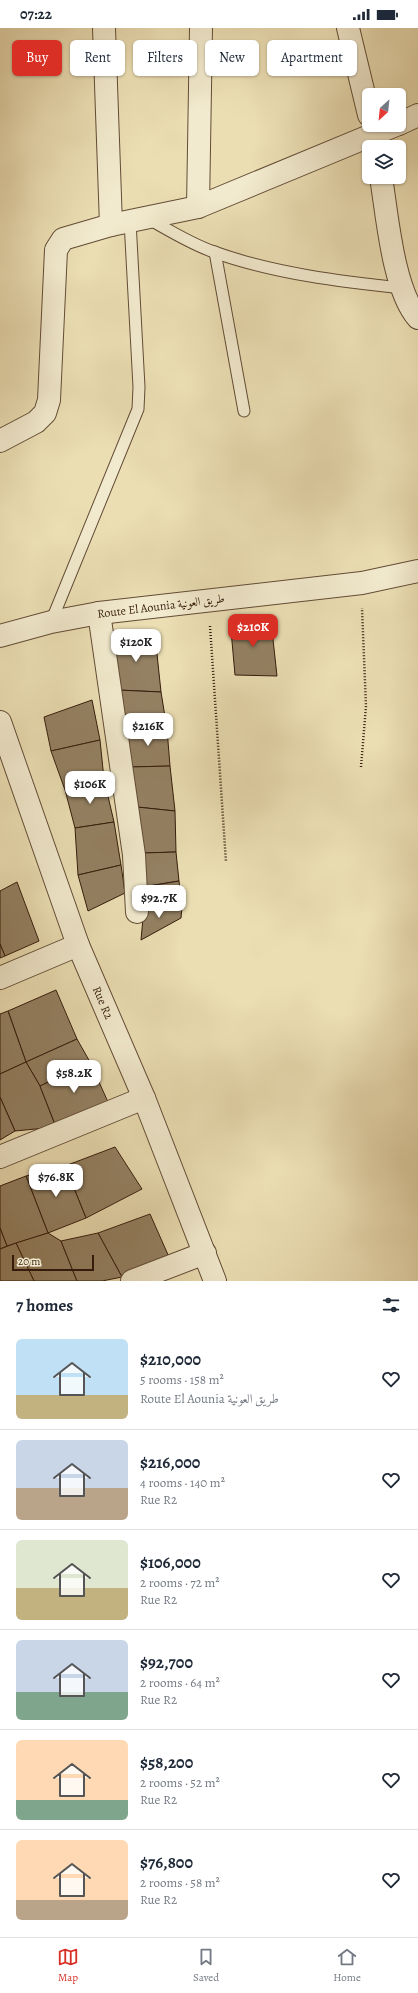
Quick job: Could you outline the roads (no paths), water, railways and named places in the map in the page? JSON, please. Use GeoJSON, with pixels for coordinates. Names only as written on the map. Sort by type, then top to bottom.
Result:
{"type":"FeatureCollection","features":[{"type":"Feature","properties":{"kind":"street"},"geometry":{"type":"LineString","coordinates":[[104,28],[129,221]]}},
{"type":"Feature","properties":{"kind":"street"},"geometry":{"type":"LineString","coordinates":[[198,207],[201,28]]}},
{"type":"Feature","properties":{"kind":"street"},"geometry":{"type":"LineString","coordinates":[[348,28],[363,88]]}},
{"type":"Feature","properties":{"kind":"street"},"geometry":{"type":"LineString","coordinates":[[406,121],[418,115]]}},
{"type":"Feature","properties":{"kind":"street"},"geometry":{"type":"LineString","coordinates":[[0,441],[36,422],[45,413],[49,400],[56,250],[58,244],[63,239],[129,221],[198,207],[371,132]]}},
{"type":"Feature","properties":{"kind":"street"},"geometry":{"type":"LineString","coordinates":[[382,184],[396,271],[412,311],[418,318]]}},
{"type":"Feature","properties":{"kind":"street","name":"Route El Aounia طريق العونية"},"geometry":{"type":"LineString","coordinates":[[0,636],[51,622],[99,613],[208,599],[362,583],[418,571]]}},
{"type":"Feature","properties":{"kind":"street"},"geometry":{"type":"LineString","coordinates":[[99,613],[134,855],[137,912]]}},
{"type":"Feature","properties":{"kind":"street","name":"Rue R2"},"geometry":{"type":"LineString","coordinates":[[0,722],[78,945],[144,1098],[216,1281]]}},
{"type":"Feature","properties":{"kind":"street"},"geometry":{"type":"LineString","coordinates":[[0,978],[78,945]]}},
{"type":"Feature","properties":{"kind":"street"},"geometry":{"type":"LineString","coordinates":[[0,1157],[144,1098]]}},
{"type":"Feature","properties":{"kind":"street"},"geometry":{"type":"LineString","coordinates":[[132,1281],[204,1253]]}},
{"type":"Feature","properties":{"kind":"lane"},"geometry":{"type":"LineString","coordinates":[[51,622],[138,409],[139,387],[129,221],[215,252],[301,274],[350,282],[403,288]]}},
{"type":"Feature","properties":{"kind":"lane"},"geometry":{"type":"LineString","coordinates":[[215,252],[244,411]]}}]}
